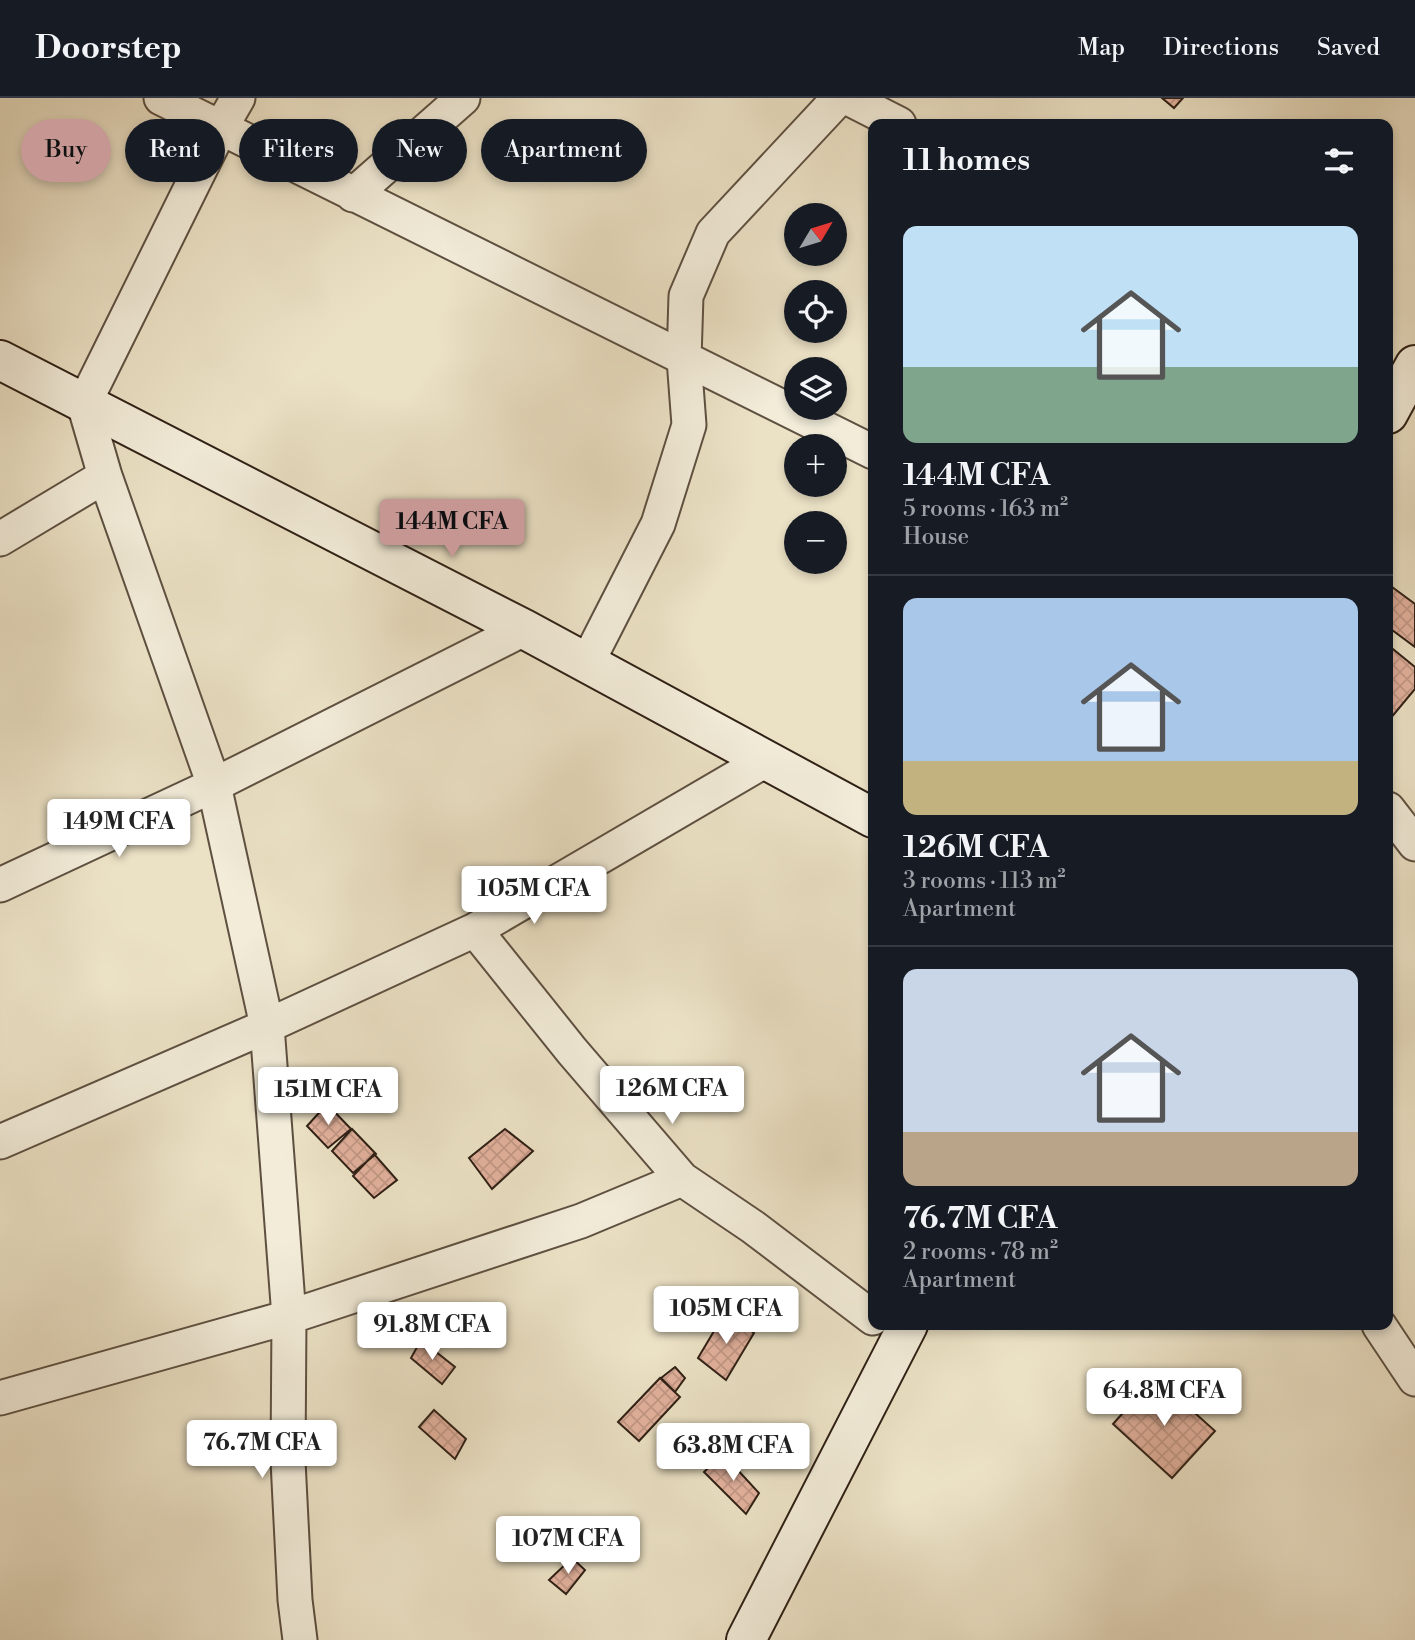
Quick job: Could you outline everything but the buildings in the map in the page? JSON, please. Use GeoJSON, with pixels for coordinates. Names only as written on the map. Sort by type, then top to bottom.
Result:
{"type":"FeatureCollection","features":[{"type":"Feature","properties":{"kind":"street"},"geometry":{"type":"LineString","coordinates":[[161,98],[201,119]]}},
{"type":"Feature","properties":{"kind":"street"},"geometry":{"type":"LineString","coordinates":[[225,120],[238,98]]}},
{"type":"Feature","properties":{"kind":"street"},"geometry":{"type":"LineString","coordinates":[[353,195],[463,98]]}},
{"type":"Feature","properties":{"kind":"street"},"geometry":{"type":"LineString","coordinates":[[587,663],[658,524],[689,425],[684,359],[686,296],[713,233],[839,98]]}},
{"type":"Feature","properties":{"kind":"street"},"geometry":{"type":"LineString","coordinates":[[848,98],[889,119]]}},
{"type":"Feature","properties":{"kind":"street"},"geometry":{"type":"LineString","coordinates":[[225,131],[868,450]]}},
{"type":"Feature","properties":{"kind":"street"},"geometry":{"type":"LineString","coordinates":[[194,182],[84,404],[105,476],[214,785],[267,1026],[289,1317],[288,1461],[300,1640]]}},
{"type":"Feature","properties":{"kind":"street"},"geometry":{"type":"LineString","coordinates":[[0,360],[524,629],[868,815]]}},
{"type":"Feature","properties":{"kind":"street"},"geometry":{"type":"LineString","coordinates":[[0,539],[105,476]]}},
{"type":"Feature","properties":{"kind":"street"},"geometry":{"type":"LineString","coordinates":[[0,885],[214,785],[524,629]]}},
{"type":"Feature","properties":{"kind":"street"},"geometry":{"type":"LineString","coordinates":[[0,1142],[267,1026],[475,930],[766,760]]}},
{"type":"Feature","properties":{"kind":"street"},"geometry":{"type":"LineString","coordinates":[[475,930],[572,1051],[682,1179],[868,1310]]}},
{"type":"Feature","properties":{"kind":"street"},"geometry":{"type":"LineString","coordinates":[[0,1398],[289,1317],[581,1221],[682,1179]]}},
{"type":"Feature","properties":{"kind":"street"},"geometry":{"type":"LineString","coordinates":[[746,1640],[889,1330]]}},
{"type":"Feature","properties":{"kind":"street"},"geometry":{"type":"LineString","coordinates":[[1382,1330],[1415,1379]]}}]}
